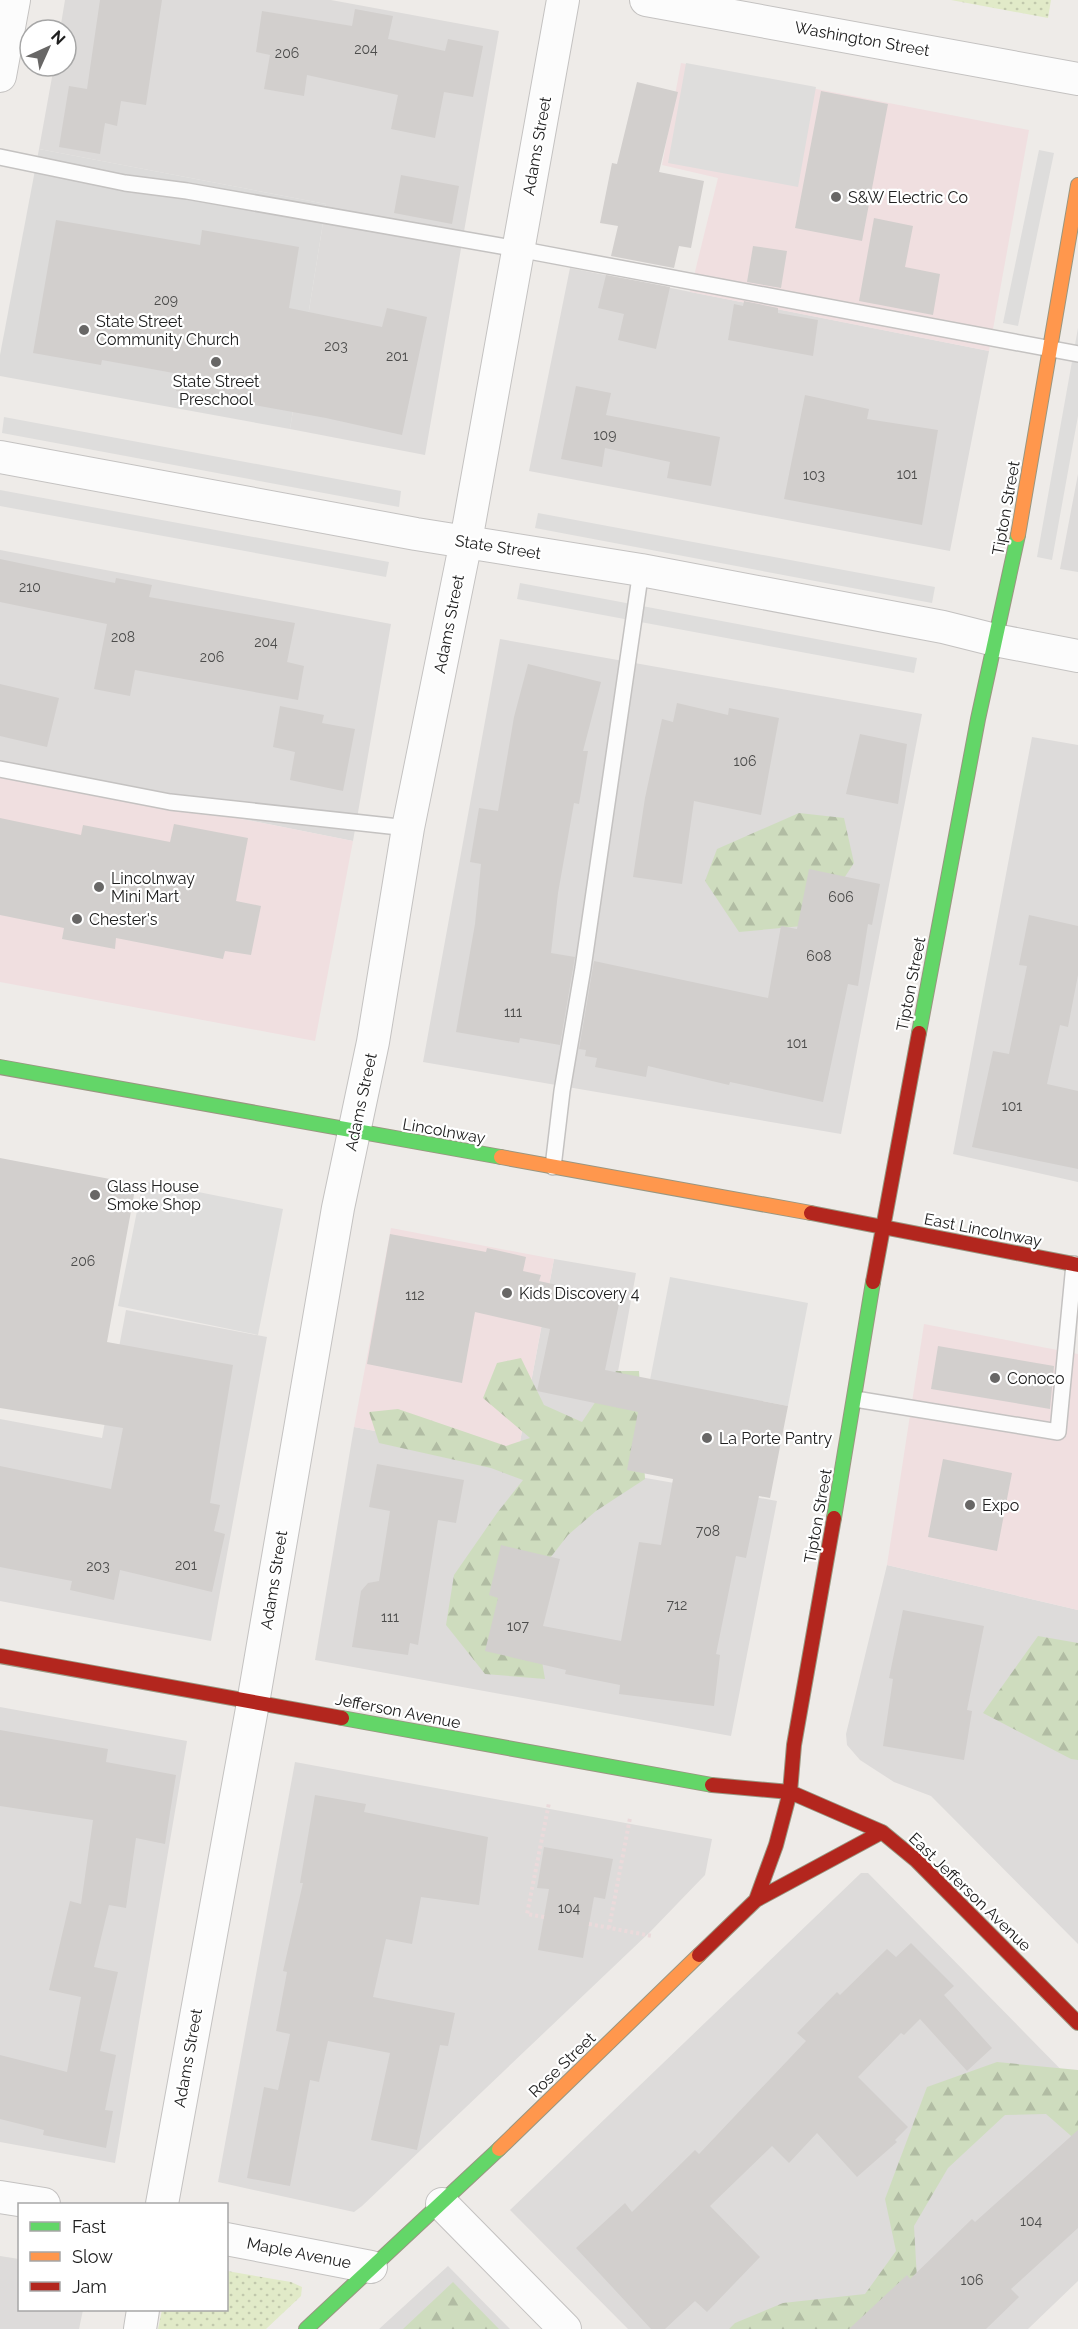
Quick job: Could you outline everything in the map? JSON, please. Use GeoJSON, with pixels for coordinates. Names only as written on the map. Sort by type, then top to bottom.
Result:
{"type":"FeatureCollection","features":[{"type":"Feature","properties":{"kind":"street"},"geometry":{"type":"LineString","coordinates":[[0,76],[15,0]]}},
{"type":"Feature","properties":{"kind":"street","name":"Adams Street"},"geometry":{"type":"LineString","coordinates":[[162,2203],[253,1702],[338,1209],[373,1042],[408,828],[466,541],[563,0]]}},
{"type":"Feature","properties":{"kind":"street","name":"Washington Street"},"geometry":{"type":"LineString","coordinates":[[646,0],[1078,79]]}},
{"type":"Feature","properties":{"kind":"street","name":"Tipton Street"},"geometry":{"type":"LineString","coordinates":[[790,1792],[794,1745],[855,1399],[882,1227],[995,640],[1012,567],[1078,185]]}},
{"type":"Feature","properties":{"kind":"street","name":"State Street"},"geometry":{"type":"LineString","coordinates":[[0,458],[416,534],[641,570],[932,625],[1078,656]]}},
{"type":"Feature","properties":{"kind":"street","name":"Lincolnway"},"geometry":{"type":"LineString","coordinates":[[0,1067],[882,1227]]}},
{"type":"Feature","properties":{"kind":"street","name":"East Lincolnway"},"geometry":{"type":"LineString","coordinates":[[882,1227],[1076,1265]]}},
{"type":"Feature","properties":{"kind":"street","name":"Jefferson Avenue"},"geometry":{"type":"LineString","coordinates":[[0,1656],[726,1788],[790,1792]]}},
{"type":"Feature","properties":{"kind":"street","name":"East Jefferson Avenue"},"geometry":{"type":"LineString","coordinates":[[790,1792],[882,1832],[916,1860],[1078,2023]]}},
{"type":"Feature","properties":{"kind":"street","name":"Rose Street"},"geometry":{"type":"LineString","coordinates":[[306,2329],[441,2204],[756,1900],[776,1845],[790,1792]]}},
{"type":"Feature","properties":{"kind":"street"},"geometry":{"type":"LineString","coordinates":[[756,1900],[882,1832]]}},
{"type":"Feature","properties":{"kind":"street"},"geometry":{"type":"LineString","coordinates":[[0,2197],[33,2203]]}},
{"type":"Feature","properties":{"kind":"street"},"geometry":{"type":"LineString","coordinates":[[441,2204],[565,2329]]}},
{"type":"Feature","properties":{"kind":"street","name":"Maple Avenue"},"geometry":{"type":"LineString","coordinates":[[228,2239],[371,2267]]}},
{"type":"Feature","properties":{"kind":"street"},"geometry":{"type":"LineString","coordinates":[[140,2329],[143,2311]]}},
{"type":"Feature","properties":{"kind":"lane"},"geometry":{"type":"LineString","coordinates":[[0,157],[125,183],[187,190],[518,249],[1078,354]]}},
{"type":"Feature","properties":{"kind":"lane"},"geometry":{"type":"LineString","coordinates":[[553,1167],[562,1091],[585,956],[641,570]]}},
{"type":"Feature","properties":{"kind":"lane"},"geometry":{"type":"LineString","coordinates":[[0,769],[170,802],[408,828]]}},
{"type":"Feature","properties":{"kind":"lane"},"geometry":{"type":"LineString","coordinates":[[855,1399],[1058,1432],[1076,1265]]}},
{"type":"Feature","properties":{"kind":"path"},"geometry":{"type":"LineString","coordinates":[[544,1917],[527,1914],[549,1803]]}},
{"type":"Feature","properties":{"kind":"path"},"geometry":{"type":"LineString","coordinates":[[609,1928],[630,1818]]}},
{"type":"Feature","properties":{"kind":"path"},"geometry":{"type":"LineString","coordinates":[[589,1924],[652,1936]]}},
{"type":"Feature","properties":{"kind":"shaded area"},"geometry":{"type":"Polygon","coordinates":[[[65,0],[331,0],[499,31],[425,455],[290,429],[326,204],[39,149],[52,78],[78,78],[78,18],[62,18],[65,0]]]}},
{"type":"Feature","properties":{"kind":"shaded area"},"geometry":{"type":"Polygon","coordinates":[[[681,63],[1029,130],[989,351],[690,292],[718,178],[662,165],[681,63]]]}},
{"type":"Feature","properties":{"kind":"shaded area"},"geometry":{"type":"Polygon","coordinates":[[[686,63],[816,87],[798,187],[668,163],[686,63]]]}},
{"type":"Feature","properties":{"kind":"shaded area"},"geometry":{"type":"Polygon","coordinates":[[[39,149],[326,204],[290,429],[0,376],[0,355],[39,149]]]}},
{"type":"Feature","properties":{"kind":"shaded area"},"geometry":{"type":"Polygon","coordinates":[[[1039,150],[1054,153],[1018,326],[1003,323],[1039,150]]]}},
{"type":"Feature","properties":{"kind":"shaded area"},"geometry":{"type":"Polygon","coordinates":[[[570,268],[989,351],[950,551],[529,471],[570,268]]]}},
{"type":"Feature","properties":{"kind":"shaded area"},"geometry":{"type":"Polygon","coordinates":[[[1078,328],[1078,416],[1052,560],[1037,557],[1078,328]]]}},
{"type":"Feature","properties":{"kind":"shaded area"},"geometry":{"type":"Polygon","coordinates":[[[4,417],[401,491],[399,507],[2,433],[4,417]]]}},
{"type":"Feature","properties":{"kind":"shaded area"},"geometry":{"type":"Polygon","coordinates":[[[1078,474],[1078,572],[1060,569],[1078,474]]]}},
{"type":"Feature","properties":{"kind":"shaded area"},"geometry":{"type":"Polygon","coordinates":[[[0,490],[389,562],[386,577],[0,506],[0,490]]]}},
{"type":"Feature","properties":{"kind":"shaded area"},"geometry":{"type":"Polygon","coordinates":[[[538,513],[935,587],[932,603],[535,528],[538,513]]]}},
{"type":"Feature","properties":{"kind":"shaded area"},"geometry":{"type":"Polygon","coordinates":[[[0,550],[391,624],[353,841],[0,771],[0,550]]]}},
{"type":"Feature","properties":{"kind":"shaded area"},"geometry":{"type":"Polygon","coordinates":[[[520,583],[917,658],[914,673],[517,599],[520,583]]]}},
{"type":"Feature","properties":{"kind":"shaded area"},"geometry":{"type":"Polygon","coordinates":[[[500,639],[922,714],[841,1134],[423,1062],[500,639]]]}},
{"type":"Feature","properties":{"kind":"shaded area"},"geometry":{"type":"Polygon","coordinates":[[[1032,737],[1078,745],[1078,1182],[953,1154],[1032,737]]]}},
{"type":"Feature","properties":{"kind":"shaded area"},"geometry":{"type":"Polygon","coordinates":[[[0,771],[353,841],[315,1041],[0,982],[0,771]]]}},
{"type":"Feature","properties":{"kind":"shaded area"},"geometry":{"type":"Polygon","coordinates":[[[143,1181],[283,1209],[258,1335],[118,1306],[143,1181]]]}},
{"type":"Feature","properties":{"kind":"shaded area"},"geometry":{"type":"Polygon","coordinates":[[[391,1228],[554,1259],[517,1458],[354,1427],[391,1228]]]}},
{"type":"Feature","properties":{"kind":"shaded area"},"geometry":{"type":"Polygon","coordinates":[[[554,1259],[636,1273],[600,1470],[777,1501],[731,1736],[315,1660],[354,1427],[517,1458],[554,1259]]]}},
{"type":"Feature","properties":{"kind":"shaded area"},"geometry":{"type":"Polygon","coordinates":[[[670,1277],[808,1303],[788,1406],[650,1380],[670,1277]]]}},
{"type":"Feature","properties":{"kind":"shaded area"},"geometry":{"type":"Polygon","coordinates":[[[126,1310],[267,1337],[211,1641],[0,1601],[0,1419],[102,1438],[126,1310]]]}},
{"type":"Feature","properties":{"kind":"shaded area"},"geometry":{"type":"Polygon","coordinates":[[[924,1324],[1078,1354],[1078,1610],[887,1565],[924,1324]]]}},
{"type":"Feature","properties":{"kind":"shaded area"},"geometry":{"type":"Polygon","coordinates":[[[887,1565],[1078,1610],[1078,1944],[931,1796],[894,1782],[860,1760],[847,1745],[846,1734],[887,1565]]]}},
{"type":"Feature","properties":{"kind":"shaded area"},"geometry":{"type":"Polygon","coordinates":[[[0,1707],[187,1741],[115,2163],[0,2142],[0,1707]]]}},
{"type":"Feature","properties":{"kind":"shaded area"},"geometry":{"type":"Polygon","coordinates":[[[295,1762],[712,1839],[705,1875],[650,1932],[354,2212],[218,2182],[295,1762]]]}},
{"type":"Feature","properties":{"kind":"shaded area"},"geometry":{"type":"Polygon","coordinates":[[[861,1873],[868,1873],[1078,2087],[1078,2281],[1028,2329],[628,2329],[510,2210],[861,1873]]]}},
{"type":"Feature","properties":{"kind":"shaded area"},"geometry":{"type":"Polygon","coordinates":[[[0,2256],[18,2259],[18,2311],[83,2311],[79,2329],[0,2329],[0,2256]]]}},
{"type":"Feature","properties":{"kind":"shaded area"},"geometry":{"type":"Polygon","coordinates":[[[448,2266],[510,2329],[379,2329],[448,2266]]]}},
{"type":"Feature","properties":{"kind":"green space"},"geometry":{"type":"Polygon","coordinates":[[[951,0],[1051,0],[1048,18],[951,0]]]}},
{"type":"Feature","properties":{"kind":"green space"},"geometry":{"type":"Polygon","coordinates":[[[799,813],[844,818],[854,863],[813,925],[739,932],[705,881],[717,849],[799,813]]]}},
{"type":"Feature","properties":{"kind":"green space"},"geometry":{"type":"Polygon","coordinates":[[[521,1358],[544,1405],[582,1422],[616,1371],[639,1371],[645,1479],[596,1511],[568,1535],[529,1585],[545,1679],[485,1674],[446,1625],[454,1575],[523,1480],[491,1468],[379,1443],[369,1412],[398,1409],[506,1446],[530,1438],[483,1398],[497,1363],[521,1358]]]}},
{"type":"Feature","properties":{"kind":"green space"},"geometry":{"type":"Polygon","coordinates":[[[1038,1636],[1078,1643],[1078,1760],[1071,1759],[983,1713],[1038,1636]]]}},
{"type":"Feature","properties":{"kind":"green space"},"geometry":{"type":"Polygon","coordinates":[[[997,2062],[1078,2070],[1078,2142],[1046,2114],[1005,2115],[948,2168],[914,2226],[917,2279],[864,2329],[729,2329],[735,2323],[783,2303],[865,2294],[896,2251],[885,2199],[927,2087],[997,2062]]]}},
{"type":"Feature","properties":{"kind":"green space"},"geometry":{"type":"Polygon","coordinates":[[[228,2271],[291,2282],[302,2287],[301,2296],[266,2329],[158,2329],[162,2311],[228,2311],[228,2271]]]}},
{"type":"Feature","properties":{"kind":"green space"},"geometry":{"type":"Polygon","coordinates":[[[453,2282],[499,2329],[403,2329],[453,2282]]]}},
{"type":"Feature","properties":{"kind":"building"},"geometry":{"type":"Polygon","coordinates":[[[100,0],[162,0],[146,105],[121,101],[117,126],[105,123],[100,154],[59,147],[69,86],[87,89],[100,0]]]}},
{"type":"Feature","properties":{"kind":"building"},"geometry":{"type":"Polygon","coordinates":[[[355,9],[393,16],[388,39],[445,51],[448,39],[483,46],[473,97],[444,92],[435,138],[391,129],[398,95],[307,75],[304,96],[264,89],[270,55],[256,52],[262,11],[352,26],[355,9]]]}},
{"type":"Feature","properties":{"kind":"building"},"geometry":{"type":"Polygon","coordinates":[[[637,82],[678,92],[659,172],[704,181],[691,248],[679,246],[674,268],[611,256],[618,226],[600,223],[612,163],[617,164],[637,82]]]}},
{"type":"Feature","properties":{"kind":"building","name":"S&W Electric Co"},"geometry":{"type":"Polygon","coordinates":[[[821,91],[888,104],[862,241],[795,228],[821,91]]]}},
{"type":"Feature","properties":{"kind":"building"},"geometry":{"type":"Polygon","coordinates":[[[401,175],[459,186],[452,224],[394,213],[401,175]]]}},
{"type":"Feature","properties":{"kind":"building"},"geometry":{"type":"Polygon","coordinates":[[[874,218],[913,226],[905,267],[940,274],[933,315],[859,301],[874,218]]]}},
{"type":"Feature","properties":{"kind":"building"},"geometry":{"type":"Polygon","coordinates":[[[56,220],[200,245],[202,230],[299,247],[289,308],[382,327],[387,308],[427,317],[402,435],[326,418],[176,391],[179,374],[102,360],[101,365],[33,353],[56,220]]]}},
{"type":"Feature","properties":{"kind":"building"},"geometry":{"type":"Polygon","coordinates":[[[753,246],[787,251],[781,288],[747,282],[753,246]]]}},
{"type":"Feature","properties":{"kind":"building"},"geometry":{"type":"Polygon","coordinates":[[[606,275],[670,287],[656,349],[618,340],[624,314],[598,308],[606,275]]]}},
{"type":"Feature","properties":{"kind":"building"},"geometry":{"type":"Polygon","coordinates":[[[744,301],[778,308],[778,313],[818,320],[813,356],[728,340],[734,304],[743,306],[744,301]]]}},
{"type":"Feature","properties":{"kind":"building"},"geometry":{"type":"Polygon","coordinates":[[[576,386],[611,393],[606,415],[720,437],[711,486],[667,478],[670,462],[605,448],[602,467],[561,459],[576,386]]]}},
{"type":"Feature","properties":{"kind":"building"},"geometry":{"type":"Polygon","coordinates":[[[805,395],[869,409],[867,419],[938,430],[922,525],[784,499],[805,395]]]}},
{"type":"Feature","properties":{"kind":"building"},"geometry":{"type":"Polygon","coordinates":[[[0,559],[115,583],[116,578],[152,585],[149,597],[295,623],[287,662],[304,666],[298,700],[135,670],[130,696],[94,689],[107,624],[0,602],[0,559]]]}},
{"type":"Feature","properties":{"kind":"building"},"geometry":{"type":"Polygon","coordinates":[[[528,664],[601,682],[583,751],[588,751],[579,804],[574,803],[558,893],[551,953],[575,957],[560,1045],[520,1038],[519,1043],[456,1032],[475,924],[481,864],[470,862],[479,808],[498,811],[514,717],[528,664]]]}},
{"type":"Feature","properties":{"kind":"building"},"geometry":{"type":"Polygon","coordinates":[[[0,684],[59,698],[47,747],[0,736],[0,684]]]}},
{"type":"Feature","properties":{"kind":"building"},"geometry":{"type":"Polygon","coordinates":[[[677,703],[728,715],[729,708],[779,718],[761,815],[694,801],[682,884],[633,877],[645,798],[662,719],[673,722],[677,703]]]}},
{"type":"Feature","properties":{"kind":"building"},"geometry":{"type":"Polygon","coordinates":[[[280,706],[324,715],[322,723],[355,729],[343,791],[290,780],[295,752],[273,747],[280,706]]]}},
{"type":"Feature","properties":{"kind":"building"},"geometry":{"type":"Polygon","coordinates":[[[860,734],[907,744],[898,804],[846,794],[860,734]]]}},
{"type":"Feature","properties":{"kind":"building"},"geometry":{"type":"Polygon","coordinates":[[[0,818],[81,835],[83,825],[170,842],[174,824],[248,838],[236,901],[261,906],[251,955],[225,951],[223,959],[116,938],[115,949],[62,939],[64,928],[0,915],[0,818]]]}},
{"type":"Feature","properties":{"kind":"building"},"geometry":{"type":"Polygon","coordinates":[[[809,869],[880,884],[872,925],[868,924],[858,986],[848,984],[823,1102],[730,1082],[729,1085],[648,1066],[646,1077],[595,1067],[597,1058],[585,1056],[586,1050],[579,1049],[594,961],[768,998],[781,926],[797,929],[809,869]]]}},
{"type":"Feature","properties":{"kind":"building"},"geometry":{"type":"Polygon","coordinates":[[[1029,915],[1078,926],[1078,975],[1068,1027],[1060,1025],[1047,1084],[1078,1091],[1078,1169],[972,1147],[993,1051],[1009,1054],[1027,966],[1019,965],[1029,915]]]}},
{"type":"Feature","properties":{"kind":"building"},"geometry":{"type":"Polygon","coordinates":[[[0,1158],[136,1184],[107,1342],[233,1365],[210,1503],[220,1505],[214,1531],[225,1534],[212,1592],[120,1570],[114,1600],[70,1590],[72,1581],[0,1567],[0,1466],[111,1489],[123,1428],[0,1408],[0,1158]]]}},
{"type":"Feature","properties":{"kind":"building"},"geometry":{"type":"Polygon","coordinates":[[[390,1234],[486,1252],[487,1248],[526,1257],[523,1271],[541,1275],[539,1281],[620,1299],[605,1370],[788,1406],[770,1498],[759,1496],[746,1558],[736,1556],[716,1654],[720,1655],[714,1706],[619,1694],[620,1685],[565,1674],[566,1670],[485,1651],[498,1598],[489,1595],[501,1545],[560,1559],[543,1626],[621,1641],[639,1542],[661,1545],[673,1479],[627,1470],[638,1412],[537,1391],[550,1329],[475,1312],[462,1383],[367,1364],[390,1234]]]}},
{"type":"Feature","properties":{"kind":"building","name":"Conoco"},"geometry":{"type":"Polygon","coordinates":[[[938,1346],[1054,1366],[1050,1409],[931,1389],[938,1346]]]}},
{"type":"Feature","properties":{"kind":"building","name":"Expo"},"geometry":{"type":"Polygon","coordinates":[[[943,1459],[1012,1473],[997,1551],[928,1537],[943,1459]]]}},
{"type":"Feature","properties":{"kind":"building"},"geometry":{"type":"Polygon","coordinates":[[[377,1464],[464,1480],[456,1523],[438,1520],[418,1645],[410,1643],[408,1655],[352,1647],[361,1591],[368,1583],[379,1581],[390,1511],[369,1507],[377,1464]]]}},
{"type":"Feature","properties":{"kind":"building"},"geometry":{"type":"Polygon","coordinates":[[[903,1610],[984,1626],[967,1710],[972,1711],[964,1760],[883,1746],[893,1679],[889,1678],[903,1610]]]}},
{"type":"Feature","properties":{"kind":"building"},"geometry":{"type":"Polygon","coordinates":[[[0,1730],[108,1749],[106,1762],[176,1775],[165,1844],[136,1838],[126,1908],[109,1905],[94,1967],[118,1972],[100,2051],[116,2055],[105,2110],[113,2111],[106,2148],[43,2135],[44,2130],[0,2119],[0,2055],[67,2072],[81,1997],[49,1990],[70,1901],[81,1904],[93,1820],[0,1806],[0,1730]]]}},
{"type":"Feature","properties":{"kind":"building"},"geometry":{"type":"Polygon","coordinates":[[[315,1795],[366,1804],[364,1812],[488,1837],[479,1905],[421,1897],[412,1944],[386,1939],[373,1997],[455,2013],[448,2046],[440,2045],[417,2150],[371,2140],[390,2053],[328,2041],[319,2082],[310,2080],[290,2186],[247,2178],[264,2087],[278,2090],[290,2034],[276,2031],[287,1972],[283,1971],[303,1883],[300,1883],[315,1795]]]}},
{"type":"Feature","properties":{"kind":"building"},"geometry":{"type":"Polygon","coordinates":[[[544,1847],[613,1859],[605,1899],[594,1897],[583,1958],[538,1950],[549,1889],[537,1888],[544,1847]]]}},
{"type":"Feature","properties":{"kind":"building"},"geometry":{"type":"Polygon","coordinates":[[[911,1943],[954,1986],[944,1995],[992,2048],[967,2071],[920,2019],[904,2035],[901,2033],[858,2077],[908,2127],[895,2140],[897,2142],[857,2177],[817,2133],[789,2163],[772,2146],[710,2206],[760,2257],[707,2312],[695,2301],[665,2329],[651,2329],[576,2248],[625,2203],[632,2212],[695,2150],[699,2154],[806,2041],[797,2033],[837,1992],[840,1995],[887,1949],[896,1957],[911,1943]]]}},
{"type":"Feature","properties":{"kind":"building"},"geometry":{"type":"Polygon","coordinates":[[[1078,2130],[1078,2228],[1011,2289],[1019,2297],[986,2329],[849,2329],[907,2275],[910,2279],[972,2219],[975,2222],[1078,2130]]]}},
{"type":"Feature","properties":{"kind":"traffic: fast"},"geometry":{"type":"LineString","coordinates":[[919,1033],[978,719],[1018,535]]}},
{"type":"Feature","properties":{"kind":"traffic: fast"},"geometry":{"type":"LineString","coordinates":[[0,1067],[501,1157]]}},
{"type":"Feature","properties":{"kind":"traffic: fast"},"geometry":{"type":"LineString","coordinates":[[834,1518],[873,1282]]}},
{"type":"Feature","properties":{"kind":"traffic: fast"},"geometry":{"type":"LineString","coordinates":[[342,1718],[712,1785]]}},
{"type":"Feature","properties":{"kind":"traffic: fast"},"geometry":{"type":"LineString","coordinates":[[306,2329],[499,2149]]}},
{"type":"Feature","properties":{"kind":"traffic: slow"},"geometry":{"type":"LineString","coordinates":[[1018,535],[1078,185]]}},
{"type":"Feature","properties":{"kind":"traffic: slow"},"geometry":{"type":"LineString","coordinates":[[501,1157],[811,1213]]}},
{"type":"Feature","properties":{"kind":"traffic: slow"},"geometry":{"type":"LineString","coordinates":[[499,2149],[699,1955]]}},
{"type":"Feature","properties":{"kind":"traffic: jam"},"geometry":{"type":"LineString","coordinates":[[873,1282],[919,1033]]}},
{"type":"Feature","properties":{"kind":"traffic: jam"},"geometry":{"type":"LineString","coordinates":[[811,1213],[1078,1265]]}},
{"type":"Feature","properties":{"kind":"traffic: jam"},"geometry":{"type":"LineString","coordinates":[[699,1955],[756,1900],[776,1845],[790,1792],[794,1745],[834,1518]]}},
{"type":"Feature","properties":{"kind":"traffic: jam"},"geometry":{"type":"LineString","coordinates":[[0,1656],[342,1718]]}},
{"type":"Feature","properties":{"kind":"traffic: jam"},"geometry":{"type":"LineString","coordinates":[[712,1785],[790,1792],[882,1832],[916,1860],[1078,2023]]}},
{"type":"Feature","properties":{"kind":"traffic: jam"},"geometry":{"type":"LineString","coordinates":[[756,1900],[882,1832]]}},
{"type":"Feature","properties":{"kind":"place","name":"S&W Electric Co"},"geometry":{"type":"Point","coordinates":[836,197]}},
{"type":"Feature","properties":{"kind":"place","name":"State Street Community Church"},"geometry":{"type":"Point","coordinates":[84,330]}},
{"type":"Feature","properties":{"kind":"place","name":"State Street Preschool"},"geometry":{"type":"Point","coordinates":[216,362]}},
{"type":"Feature","properties":{"kind":"place","name":"Lincolnway Mini Mart"},"geometry":{"type":"Point","coordinates":[99,887]}},
{"type":"Feature","properties":{"kind":"place","name":"Chester's"},"geometry":{"type":"Point","coordinates":[77,919]}},
{"type":"Feature","properties":{"kind":"place","name":"Glass House Smoke Shop"},"geometry":{"type":"Point","coordinates":[95,1195]}},
{"type":"Feature","properties":{"kind":"place","name":"Kids Discovery 4"},"geometry":{"type":"Point","coordinates":[507,1293]}},
{"type":"Feature","properties":{"kind":"place","name":"Conoco"},"geometry":{"type":"Point","coordinates":[995,1378]}},
{"type":"Feature","properties":{"kind":"place","name":"La Porte Pantry"},"geometry":{"type":"Point","coordinates":[707,1438]}},
{"type":"Feature","properties":{"kind":"place","name":"Expo"},"geometry":{"type":"Point","coordinates":[970,1505]}}]}
